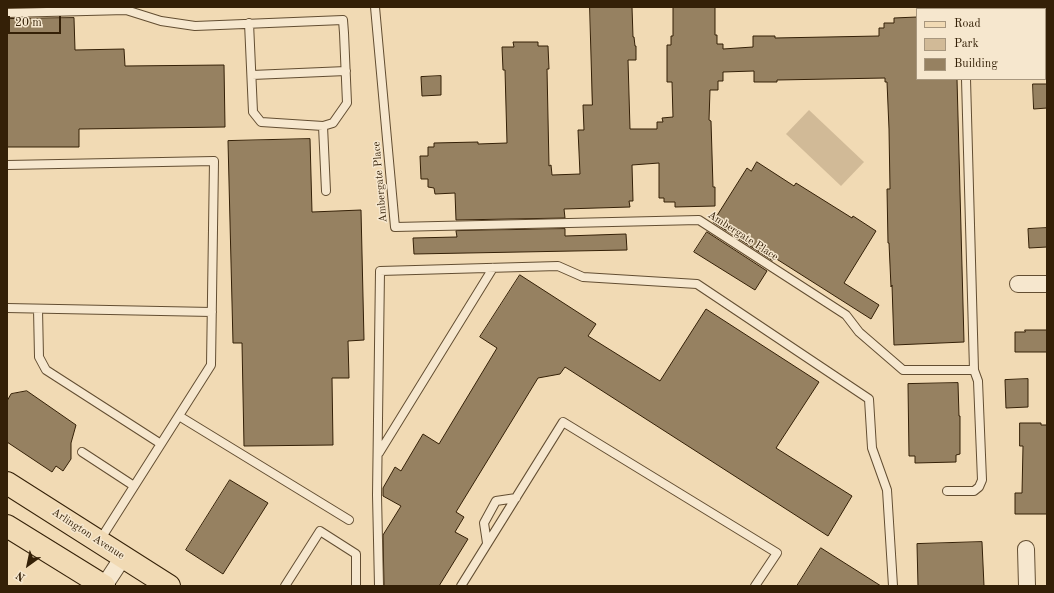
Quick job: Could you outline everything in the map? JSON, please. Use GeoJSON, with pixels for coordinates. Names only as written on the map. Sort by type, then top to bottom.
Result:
{"type":"FeatureCollection","features":[{"type":"Feature","properties":{"kind":"main road","name":"Arlington Avenue"},"geometry":{"type":"LineString","coordinates":[[7,483],[169,586]]}},
{"type":"Feature","properties":{"kind":"main road"},"geometry":{"type":"LineString","coordinates":[[7,526],[104,586]]}},
{"type":"Feature","properties":{"kind":"street"},"geometry":{"type":"LineString","coordinates":[[1018,284],[1047,284]]}},
{"type":"Feature","properties":{"kind":"street"},"geometry":{"type":"LineString","coordinates":[[1026,549],[1027,586]]}},
{"type":"Feature","properties":{"kind":"street"},"geometry":{"type":"LineString","coordinates":[[104,586],[123,557]]}},
{"type":"Feature","properties":{"kind":"lane","name":"Ambergate Place"},"geometry":{"type":"LineString","coordinates":[[375,7],[395,227],[699,220],[846,315],[859,332],[903,370],[974,370]]}},
{"type":"Feature","properties":{"kind":"lane"},"geometry":{"type":"LineString","coordinates":[[7,12],[126,10],[161,21],[195,26],[249,23],[343,20],[347,103],[333,123],[323,126],[261,122],[254,112],[249,23]]}},
{"type":"Feature","properties":{"kind":"lane"},"geometry":{"type":"LineString","coordinates":[[252,75],[346,71]]}},
{"type":"Feature","properties":{"kind":"lane"},"geometry":{"type":"LineString","coordinates":[[947,491],[974,491],[979,487],[982,480],[978,381],[974,370],[966,80]]}},
{"type":"Feature","properties":{"kind":"lane"},"geometry":{"type":"LineString","coordinates":[[323,126],[326,191]]}},
{"type":"Feature","properties":{"kind":"lane"},"geometry":{"type":"LineString","coordinates":[[7,164],[214,161],[211,365],[99,541]]}},
{"type":"Feature","properties":{"kind":"lane"},"geometry":{"type":"LineString","coordinates":[[379,586],[377,495],[380,271],[558,266],[583,277],[697,284],[869,399],[872,448],[887,490],[893,586]]}},
{"type":"Feature","properties":{"kind":"lane"},"geometry":{"type":"LineString","coordinates":[[378,454],[493,268]]}},
{"type":"Feature","properties":{"kind":"lane"},"geometry":{"type":"LineString","coordinates":[[7,308],[212,312]]}},
{"type":"Feature","properties":{"kind":"lane"},"geometry":{"type":"LineString","coordinates":[[38,308],[40,357],[46,370],[161,444]]}},
{"type":"Feature","properties":{"kind":"lane"},"geometry":{"type":"LineString","coordinates":[[179,416],[349,520]]}},
{"type":"Feature","properties":{"kind":"lane"},"geometry":{"type":"LineString","coordinates":[[461,586],[563,422],[776,553],[755,586]]}},
{"type":"Feature","properties":{"kind":"lane"},"geometry":{"type":"LineString","coordinates":[[82,452],[134,486]]}},
{"type":"Feature","properties":{"kind":"lane"},"geometry":{"type":"LineString","coordinates":[[487,544],[484,523],[496,501],[516,498]]}},
{"type":"Feature","properties":{"kind":"lane"},"geometry":{"type":"LineString","coordinates":[[285,586],[320,531],[356,554],[356,586]]}},
{"type":"Feature","properties":{"kind":"green space"},"geometry":{"type":"Polygon","coordinates":[[[809,110],[864,162],[841,186],[786,134],[809,110]]]}},
{"type":"Feature","properties":{"kind":"building"},"geometry":{"type":"Polygon","coordinates":[[[590,7],[632,7],[633,37],[636,46],[636,60],[628,60],[630,129],[657,129],[657,122],[663,122],[662,118],[673,117],[672,82],[667,82],[667,45],[671,45],[671,36],[673,36],[673,7],[715,7],[715,35],[717,35],[717,44],[723,44],[723,49],[753,47],[753,36],[775,36],[775,38],[879,36],[879,28],[884,28],[884,23],[894,23],[894,18],[916,17],[916,80],[957,80],[964,342],[894,345],[892,285],[891,287],[888,243],[887,189],[890,189],[889,129],[887,82],[885,82],[885,78],[777,80],[777,82],[754,82],[754,71],[723,72],[723,81],[718,81],[718,90],[710,90],[709,120],[711,121],[715,206],[675,207],[675,202],[664,202],[664,198],[659,198],[659,163],[632,165],[633,201],[629,201],[630,207],[564,209],[565,218],[456,220],[455,193],[435,194],[434,188],[428,187],[428,179],[421,179],[420,156],[428,156],[428,147],[434,147],[434,143],[507,143],[505,70],[503,70],[502,47],[514,47],[513,42],[538,42],[538,46],[548,46],[549,166],[551,165],[552,175],[580,174],[578,130],[584,130],[583,105],[592,105],[590,7]]]}},
{"type":"Feature","properties":{"kind":"building"},"geometry":{"type":"Polygon","coordinates":[[[74,18],[75,50],[124,49],[125,66],[224,65],[225,127],[79,129],[79,147],[7,147],[7,19],[74,18]]]}},
{"type":"Feature","properties":{"kind":"building"},"geometry":{"type":"Polygon","coordinates":[[[441,76],[441,95],[422,96],[421,77],[441,76]]]}},
{"type":"Feature","properties":{"kind":"building"},"geometry":{"type":"Polygon","coordinates":[[[1033,84],[1047,84],[1047,108],[1034,109],[1033,84]]]}},
{"type":"Feature","properties":{"kind":"building"},"geometry":{"type":"Polygon","coordinates":[[[310,139],[312,212],[361,210],[364,340],[348,341],[349,378],[332,378],[333,445],[244,446],[242,343],[233,343],[228,141],[310,139]]]}},
{"type":"Feature","properties":{"kind":"building"},"geometry":{"type":"Polygon","coordinates":[[[757,162],[794,186],[796,183],[852,218],[853,216],[876,231],[844,283],[879,305],[871,319],[775,258],[773,261],[713,222],[747,168],[751,171],[757,162]]]}},
{"type":"Feature","properties":{"kind":"building"},"geometry":{"type":"Polygon","coordinates":[[[1047,228],[1047,247],[1029,248],[1028,229],[1047,228]]]}},
{"type":"Feature","properties":{"kind":"building"},"geometry":{"type":"Polygon","coordinates":[[[565,229],[565,236],[626,234],[627,250],[414,254],[413,238],[457,237],[456,231],[565,229]]]}},
{"type":"Feature","properties":{"kind":"building"},"geometry":{"type":"Polygon","coordinates":[[[707,232],[767,271],[755,290],[694,252],[707,232]]]}},
{"type":"Feature","properties":{"kind":"building"},"geometry":{"type":"Polygon","coordinates":[[[520,275],[596,324],[588,336],[660,381],[706,309],[819,382],[776,448],[852,496],[828,536],[565,367],[560,374],[538,378],[456,512],[464,517],[455,532],[468,539],[439,586],[384,586],[383,535],[401,506],[383,496],[383,488],[395,467],[401,471],[423,434],[439,444],[497,348],[480,337],[520,275]]]}},
{"type":"Feature","properties":{"kind":"building"},"geometry":{"type":"Polygon","coordinates":[[[1025,330],[1047,330],[1047,352],[1015,352],[1015,332],[1025,332],[1025,330]]]}},
{"type":"Feature","properties":{"kind":"building"},"geometry":{"type":"Polygon","coordinates":[[[1028,379],[1028,407],[1006,408],[1005,380],[1028,379]]]}},
{"type":"Feature","properties":{"kind":"building"},"geometry":{"type":"Polygon","coordinates":[[[958,383],[960,454],[956,455],[956,462],[915,463],[915,456],[909,456],[908,384],[958,383]]]}},
{"type":"Feature","properties":{"kind":"building"},"geometry":{"type":"Polygon","coordinates":[[[27,391],[76,425],[71,443],[71,459],[63,471],[56,466],[52,472],[7,442],[7,401],[11,394],[27,391]]]}},
{"type":"Feature","properties":{"kind":"building"},"geometry":{"type":"Polygon","coordinates":[[[1020,423],[1041,423],[1041,425],[1047,425],[1047,514],[1015,514],[1015,493],[1022,493],[1023,446],[1020,446],[1020,423]]]}},
{"type":"Feature","properties":{"kind":"building"},"geometry":{"type":"Polygon","coordinates":[[[230,480],[268,503],[223,574],[186,550],[230,480]]]}},
{"type":"Feature","properties":{"kind":"building"},"geometry":{"type":"Polygon","coordinates":[[[982,542],[984,586],[918,586],[917,544],[982,542]]]}},
{"type":"Feature","properties":{"kind":"building"},"geometry":{"type":"Polygon","coordinates":[[[821,548],[881,586],[797,586],[821,548]]]}}]}
